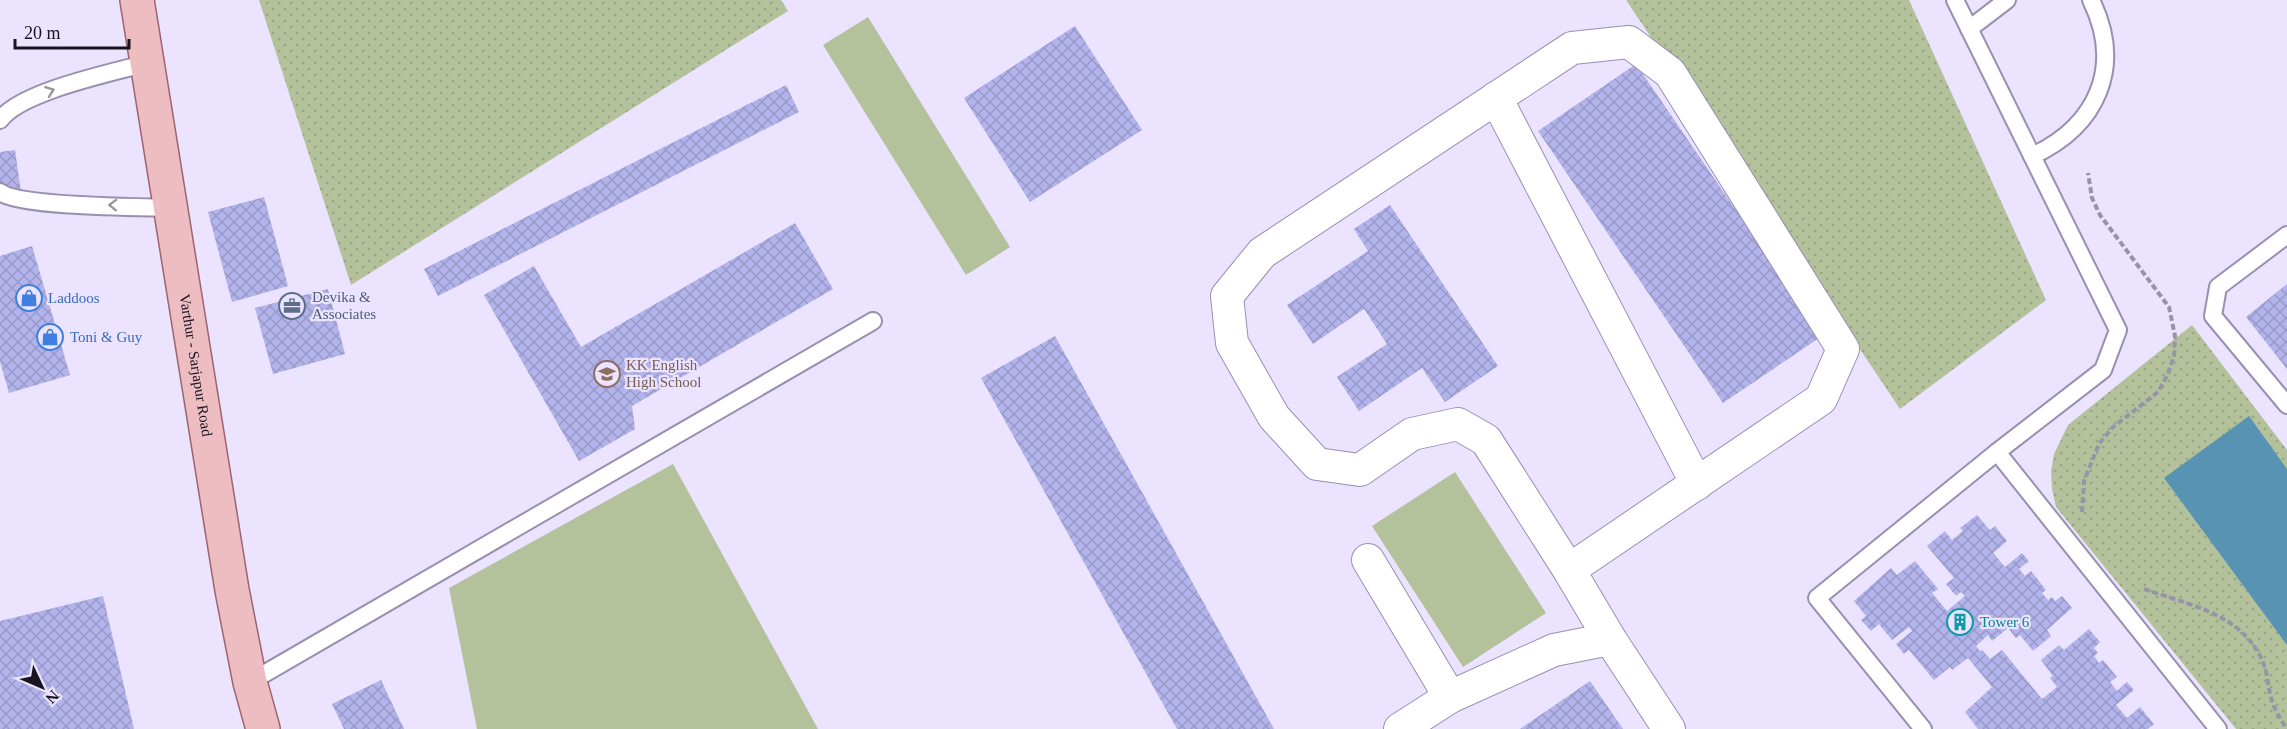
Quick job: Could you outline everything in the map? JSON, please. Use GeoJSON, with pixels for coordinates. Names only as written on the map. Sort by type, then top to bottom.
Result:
{"type":"FeatureCollection","features":[{"type":"Feature","properties":{"kind":"main road","name":"Varthur - Sarjapur Road"},"geometry":{"type":"LineString","coordinates":[[137,0],[230,579],[250,682],[263,729]]}},
{"type":"Feature","properties":{"kind":"street"},"geometry":{"type":"LineString","coordinates":[[1569,570],[1821,399],[1843,350],[1670,73],[1629,42],[1572,48],[1262,253],[1227,297],[1232,343],[1274,417],[1317,464],[1360,470],[1412,434],[1458,424],[1486,440],[1669,729]]}},
{"type":"Feature","properties":{"kind":"street"},"geometry":{"type":"LineString","coordinates":[[1496,98],[1697,484]]}},
{"type":"Feature","properties":{"kind":"street"},"geometry":{"type":"LineString","coordinates":[[1368,560],[1450,697]]}},
{"type":"Feature","properties":{"kind":"street"},"geometry":{"type":"LineString","coordinates":[[1413,726],[1450,697],[1554,650],[1610,639]]}},
{"type":"Feature","properties":{"kind":"lane"},"geometry":{"type":"LineString","coordinates":[[1923,729],[1817,598],[1997,452],[2103,370],[2118,330],[1955,0]]}},
{"type":"Feature","properties":{"kind":"lane"},"geometry":{"type":"LineString","coordinates":[[1969,29],[2007,0]]}},
{"type":"Feature","properties":{"kind":"lane"},"geometry":{"type":"LineString","coordinates":[[2032,156],[2068,135],[2094,102],[2105,62],[2105,39],[2099,16],[2091,0]]}},
{"type":"Feature","properties":{"kind":"lane"},"geometry":{"type":"LineString","coordinates":[[0,120],[27,100],[53,89],[147,63]]}},
{"type":"Feature","properties":{"kind":"lane"},"geometry":{"type":"LineString","coordinates":[[0,192],[19,199],[55,203],[171,208]]}},
{"type":"Feature","properties":{"kind":"lane"},"geometry":{"type":"LineString","coordinates":[[2287,235],[2218,287],[2213,316],[2287,405]]}},
{"type":"Feature","properties":{"kind":"lane"},"geometry":{"type":"LineString","coordinates":[[250,682],[873,321]]}},
{"type":"Feature","properties":{"kind":"lane"},"geometry":{"type":"LineString","coordinates":[[1997,452],[2218,729]]}},
{"type":"Feature","properties":{"kind":"path"},"geometry":{"type":"LineString","coordinates":[[2083,520],[2084,481],[2099,444],[2112,428],[2158,392],[2168,374],[2174,356],[2175,336],[2169,307],[2100,215],[2092,198],[2088,173]]}},
{"type":"Feature","properties":{"kind":"path"},"geometry":{"type":"LineString","coordinates":[[2137,586],[2217,614],[2245,633],[2256,648],[2264,666],[2272,701],[2287,729]]}},
{"type":"Feature","properties":{"kind":"green space"},"geometry":{"type":"Polygon","coordinates":[[[259,0],[781,0],[788,11],[351,285],[259,0]]]}},
{"type":"Feature","properties":{"kind":"green space"},"geometry":{"type":"Polygon","coordinates":[[[1626,0],[1909,0],[2046,300],[1900,409],[1626,0]]]}},
{"type":"Feature","properties":{"kind":"green space"},"geometry":{"type":"Polygon","coordinates":[[[868,17],[1010,247],[966,275],[823,45],[868,17]]]}},
{"type":"Feature","properties":{"kind":"green space"},"geometry":{"type":"Polygon","coordinates":[[[2192,325],[2287,450],[2287,729],[2236,729],[2056,507],[2051,471],[2054,454],[2068,425],[2192,325]]]}},
{"type":"Feature","properties":{"kind":"green space"},"geometry":{"type":"Polygon","coordinates":[[[673,464],[818,729],[477,729],[449,588],[673,464]]]}},
{"type":"Feature","properties":{"kind":"green space"},"geometry":{"type":"Polygon","coordinates":[[[1455,472],[1546,613],[1463,667],[1372,526],[1455,472]]]}},
{"type":"Feature","properties":{"kind":"water"},"geometry":{"type":"Polygon","coordinates":[[[2249,416],[2287,469],[2287,645],[2164,478],[2249,416]]]}},
{"type":"Feature","properties":{"kind":"building"},"geometry":{"type":"Polygon","coordinates":[[[1075,26],[1142,130],[1030,202],[964,98],[1075,26]]]}},
{"type":"Feature","properties":{"kind":"building"},"geometry":{"type":"Polygon","coordinates":[[[1636,64],[1822,336],[1723,403],[1538,131],[1636,64]]]}},
{"type":"Feature","properties":{"kind":"building"},"geometry":{"type":"Polygon","coordinates":[[[786,85],[799,112],[438,296],[424,269],[786,85]]]}},
{"type":"Feature","properties":{"kind":"building"},"geometry":{"type":"Polygon","coordinates":[[[15,150],[21,192],[0,195],[0,152],[15,150]]]}},
{"type":"Feature","properties":{"kind":"building"},"geometry":{"type":"Polygon","coordinates":[[[264,197],[288,286],[232,302],[208,212],[264,197]]]}},
{"type":"Feature","properties":{"kind":"building"},"geometry":{"type":"Polygon","coordinates":[[[1390,205],[1498,366],[1445,402],[1422,368],[1359,411],[1337,377],[1387,344],[1364,309],[1313,344],[1287,305],[1368,251],[1354,229],[1390,205]]]}},
{"type":"Feature","properties":{"kind":"building"},"geometry":{"type":"Polygon","coordinates":[[[795,223],[833,289],[632,406],[635,429],[579,461],[484,295],[534,266],[581,347],[795,223]]]}},
{"type":"Feature","properties":{"kind":"building"},"geometry":{"type":"Polygon","coordinates":[[[32,246],[70,375],[9,393],[0,362],[0,256],[32,246]]]}},
{"type":"Feature","properties":{"kind":"building"},"geometry":{"type":"Polygon","coordinates":[[[2287,284],[2287,369],[2246,317],[2287,284]]]}},
{"type":"Feature","properties":{"kind":"building"},"geometry":{"type":"Polygon","coordinates":[[[328,289],[345,354],[273,374],[255,308],[328,289]]]}},
{"type":"Feature","properties":{"kind":"building"},"geometry":{"type":"Polygon","coordinates":[[[1055,336],[1274,729],[1177,729],[981,378],[1055,336]]]}},
{"type":"Feature","properties":{"kind":"building","name":"Tower 6"},"geometry":{"type":"Polygon","coordinates":[[[1977,515],[1990,530],[1995,526],[2007,541],[1993,553],[2005,567],[2022,553],[2029,561],[2019,569],[2025,576],[2031,571],[2046,590],[2042,593],[2048,600],[2052,597],[2055,601],[2062,596],[2072,608],[2047,630],[2051,636],[2033,651],[2020,635],[2016,638],[2008,628],[1992,641],[1988,635],[1976,646],[1990,659],[2002,650],[2042,699],[2057,687],[2050,678],[2053,676],[2041,660],[2059,645],[2064,650],[2089,629],[2100,642],[2094,648],[2098,653],[2094,656],[2099,663],[2103,660],[2117,677],[2110,682],[2117,691],[2127,682],[2134,690],[2116,705],[2127,718],[2140,707],[2154,724],[2148,729],[1978,729],[1965,712],[1992,687],[1968,658],[1952,670],[1950,667],[1934,680],[1909,650],[1904,654],[1896,644],[1912,631],[1909,627],[1892,640],[1879,624],[1871,631],[1861,620],[1866,616],[1854,601],[1891,568],[1897,575],[1915,561],[1938,589],[1932,593],[1947,611],[1965,596],[1961,592],[1956,596],[1946,584],[1954,578],[1927,546],[1945,531],[1952,540],[1963,531],[1960,528],[1977,515]]]}},
{"type":"Feature","properties":{"kind":"building"},"geometry":{"type":"Polygon","coordinates":[[[103,596],[134,729],[0,729],[0,621],[103,596]]]}},
{"type":"Feature","properties":{"kind":"building"},"geometry":{"type":"Polygon","coordinates":[[[381,680],[404,729],[344,729],[332,704],[381,680]]]}},
{"type":"Feature","properties":{"kind":"building"},"geometry":{"type":"Polygon","coordinates":[[[1590,681],[1623,729],[1520,729],[1590,681]]]}},
{"type":"Feature","properties":{"kind":"place","name":"Laddoos"},"geometry":{"type":"Point","coordinates":[29,298]}},
{"type":"Feature","properties":{"kind":"place","name":"Devika & Associates"},"geometry":{"type":"Point","coordinates":[292,306]}},
{"type":"Feature","properties":{"kind":"place","name":"Toni & Guy"},"geometry":{"type":"Point","coordinates":[50,337]}},
{"type":"Feature","properties":{"kind":"place","name":"KK English High School"},"geometry":{"type":"Point","coordinates":[607,374]}},
{"type":"Feature","properties":{"kind":"place","name":"Tower 6"},"geometry":{"type":"Point","coordinates":[1960,622]}}]}
